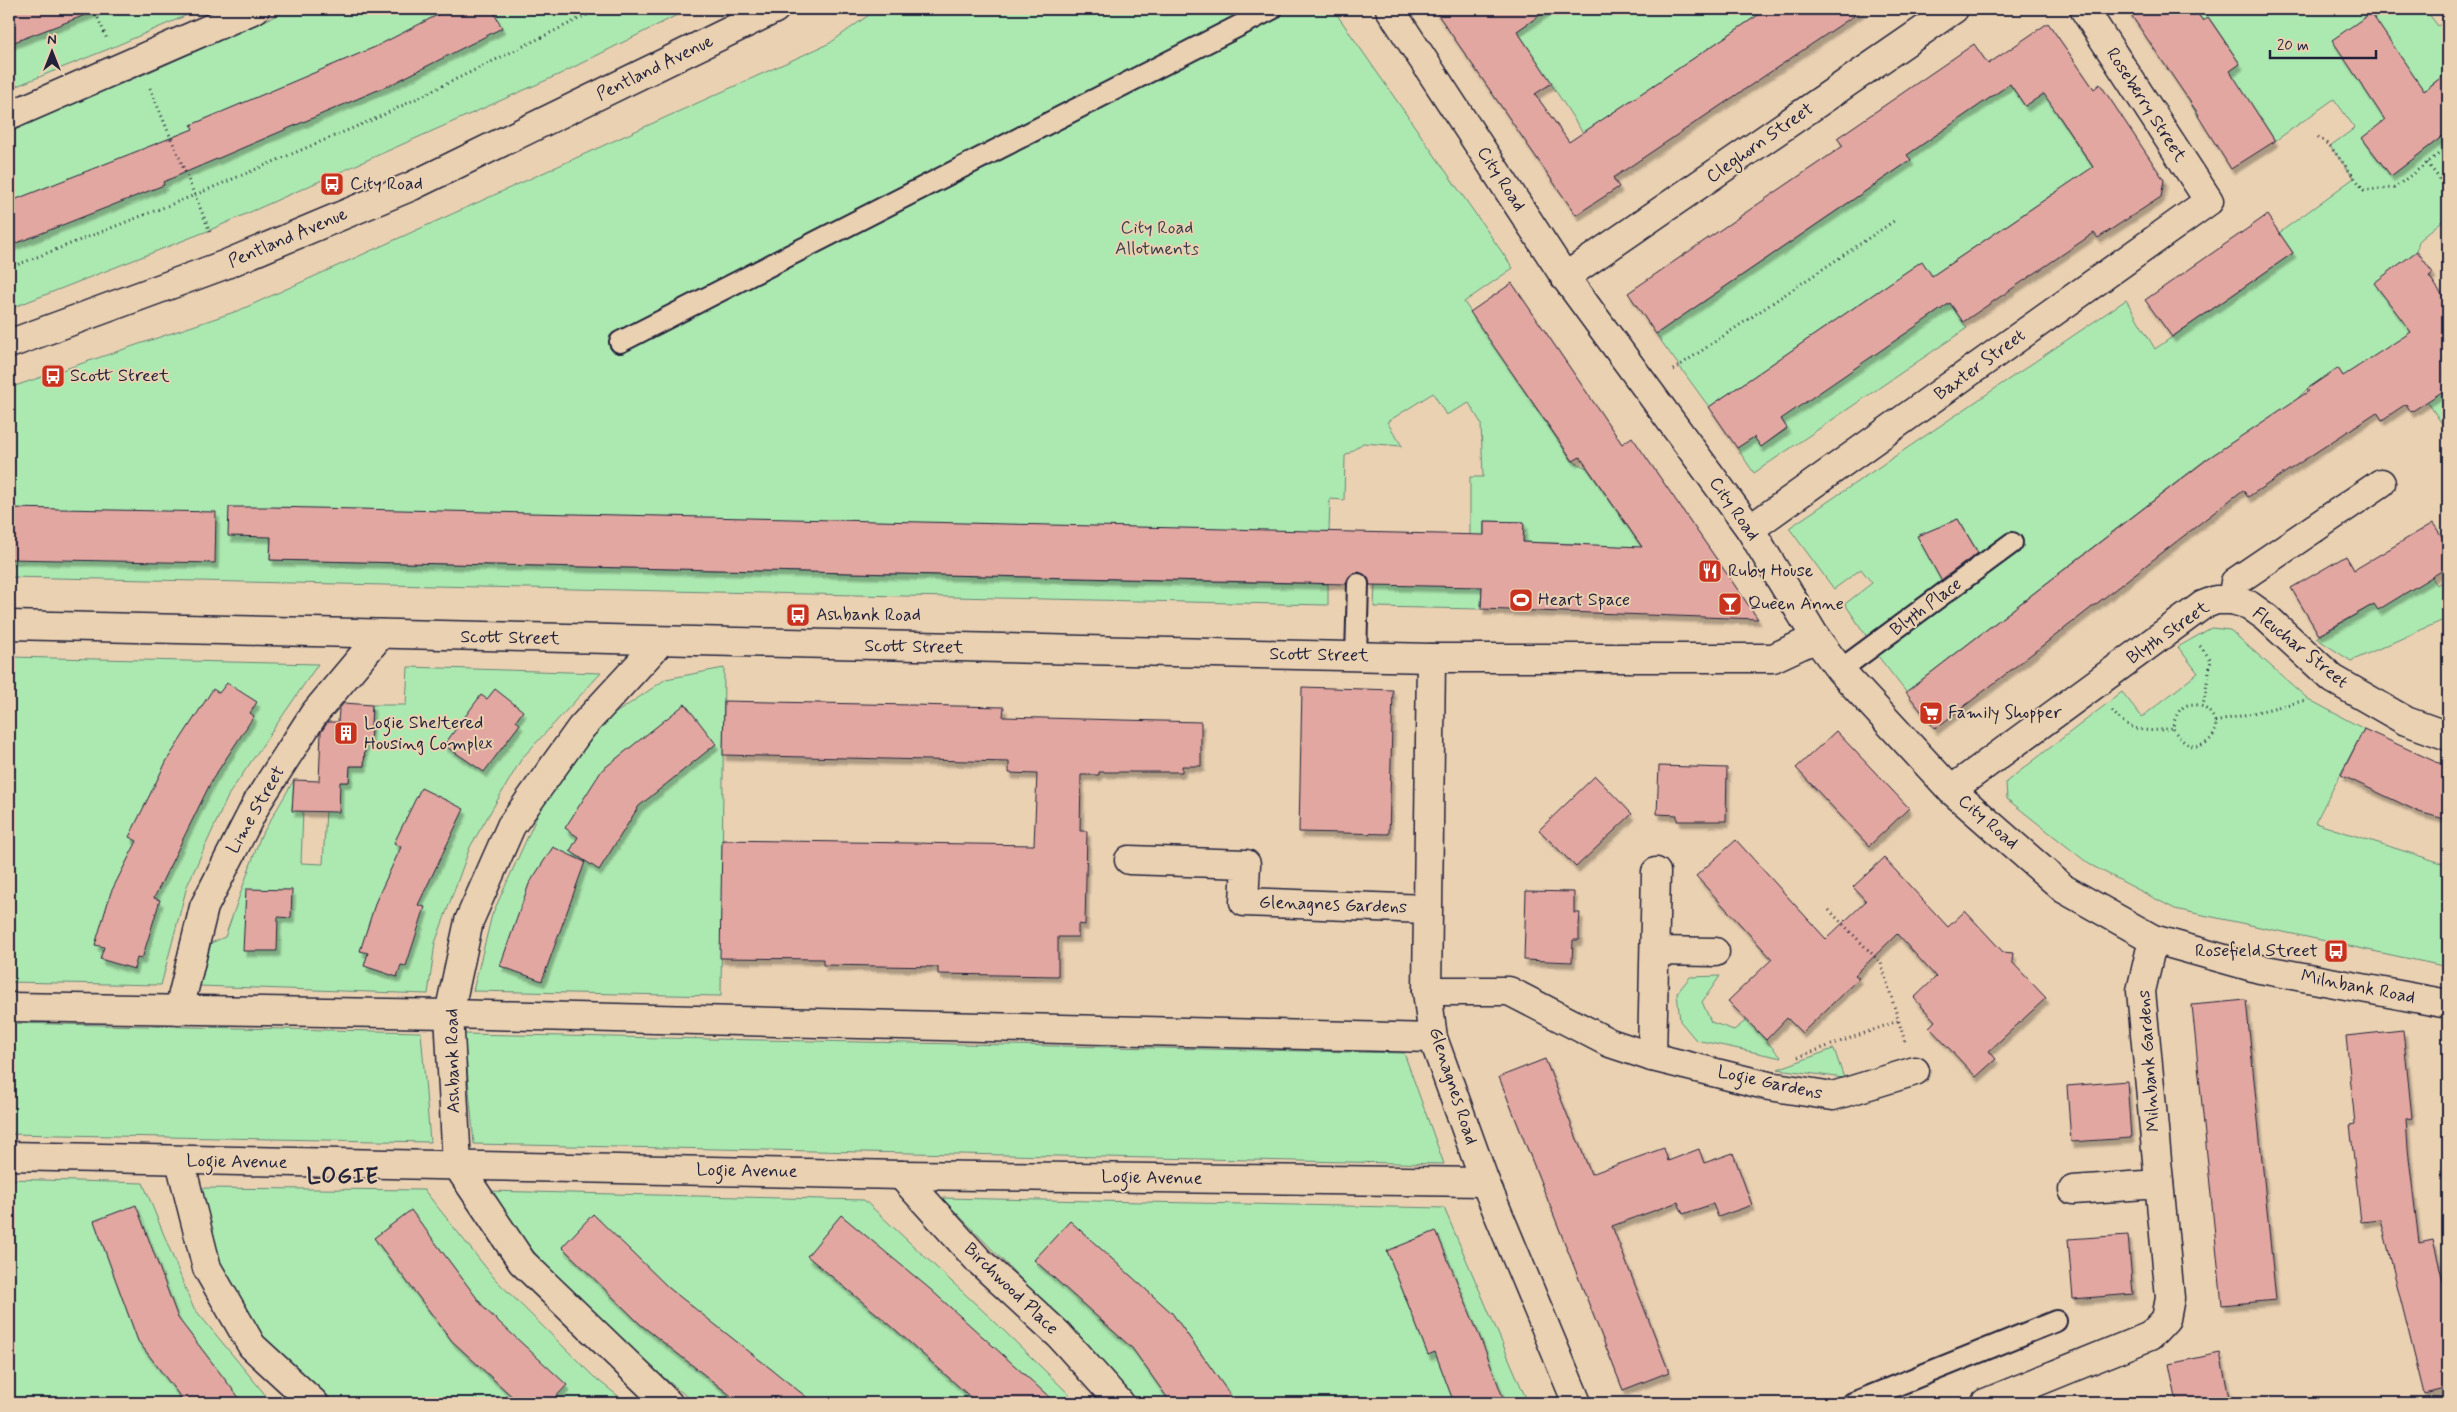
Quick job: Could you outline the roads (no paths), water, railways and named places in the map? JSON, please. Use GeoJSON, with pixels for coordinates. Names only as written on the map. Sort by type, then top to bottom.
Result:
{"type":"FeatureCollection","features":[{"type":"Feature","properties":{"kind":"street"},"geometry":{"type":"LineString","coordinates":[[9,116],[255,9]]}},
{"type":"Feature","properties":{"kind":"street","name":"Pentland Avenue"},"geometry":{"type":"LineString","coordinates":[[9,344],[224,265],[412,186],[775,9]]}},
{"type":"Feature","properties":{"kind":"street","name":"City Road"},"geometry":{"type":"LineString","coordinates":[[1390,9],[1565,277],[1750,529],[1816,638],[1840,670],[1951,790],[2064,889],[2153,939]]}},
{"type":"Feature","properties":{"kind":"street","name":"Cleghorn Street"},"geometry":{"type":"LineString","coordinates":[[1565,277],[1954,9]]}},
{"type":"Feature","properties":{"kind":"street","name":"Roseberry Street"},"geometry":{"type":"LineString","coordinates":[[2084,9],[2209,201]]}},
{"type":"Feature","properties":{"kind":"street","name":"Baxter Street"},"geometry":{"type":"LineString","coordinates":[[1750,529],[2209,201]]}},
{"type":"Feature","properties":{"kind":"street","name":"Blyth Street"},"geometry":{"type":"LineString","coordinates":[[1951,790],[2203,605],[2216,600],[2232,600],[2235,582],[2380,483]]}},
{"type":"Feature","properties":{"kind":"street","name":"Fleuchar Street"},"geometry":{"type":"LineString","coordinates":[[2232,600],[2249,605],[2267,618],[2333,679],[2406,721],[2448,736]]}},
{"type":"Feature","properties":{"kind":"street","name":"Scott Street"},"geometry":{"type":"LineString","coordinates":[[9,625],[1431,658],[1773,658],[1816,638]]}},
{"type":"Feature","properties":{"kind":"street","name":"Lime Street"},"geometry":{"type":"LineString","coordinates":[[179,1010],[204,907],[258,801],[314,714],[381,634]]}},
{"type":"Feature","properties":{"kind":"street","name":"Ashbank Road"},"geometry":{"type":"LineString","coordinates":[[457,1165],[449,1014],[469,921],[511,826],[581,728],[661,641]]}},
{"type":"Feature","properties":{"kind":"street","name":"Glenagnes Road"},"geometry":{"type":"LineString","coordinates":[[1431,658],[1426,909],[1427,991],[1433,1038],[1485,1182],[1580,1402]]}},
{"type":"Feature","properties":{"kind":"street","name":"Glenagnes Gardens"},"geometry":{"type":"LineString","coordinates":[[1129,860],[1246,864],[1244,902],[1426,909]]}},
{"type":"Feature","properties":{"kind":"street"},"geometry":{"type":"LineString","coordinates":[[1652,1057],[1656,872]]}},
{"type":"Feature","properties":{"kind":"street","name":"Milnbank Road"},"geometry":{"type":"LineString","coordinates":[[2153,939],[2260,969],[2448,1004]]}},
{"type":"Feature","properties":{"kind":"street","name":"Milnbank Gardens"},"geometry":{"type":"LineString","coordinates":[[1985,1403],[2150,1336],[2166,1319],[2170,1298],[2140,991],[2153,939]]}},
{"type":"Feature","properties":{"kind":"street"},"geometry":{"type":"LineString","coordinates":[[1655,950],[1715,952]]}},
{"type":"Feature","properties":{"kind":"street","name":"Logie Gardens"},"geometry":{"type":"LineString","coordinates":[[1427,991],[1509,991],[1610,1043],[1652,1057],[1769,1086],[1832,1096],[1915,1072]]}},
{"type":"Feature","properties":{"kind":"street"},"geometry":{"type":"LineString","coordinates":[[9,1006],[449,1014],[1433,1038]]}},
{"type":"Feature","properties":{"kind":"street","name":"Logie Avenue"},"geometry":{"type":"LineString","coordinates":[[9,1156],[901,1175],[1485,1182]]}},
{"type":"Feature","properties":{"kind":"street"},"geometry":{"type":"LineString","coordinates":[[180,1160],[207,1268],[252,1346],[314,1403]]}},
{"type":"Feature","properties":{"kind":"street"},"geometry":{"type":"LineString","coordinates":[[457,1165],[522,1262],[668,1403]]}},
{"type":"Feature","properties":{"kind":"street","name":"Birchwood Place"},"geometry":{"type":"LineString","coordinates":[[901,1175],[979,1261],[1060,1335],[1120,1403]]}},
{"type":"Feature","properties":{"kind":"street"},"geometry":{"type":"LineString","coordinates":[[2073,1190],[2159,1184]]}},
{"type":"Feature","properties":{"kind":"lane"},"geometry":{"type":"LineString","coordinates":[[620,342],[1272,9]]}},
{"type":"Feature","properties":{"kind":"lane","name":"Blyth Place"},"geometry":{"type":"LineString","coordinates":[[1840,670],[2012,543]]}},
{"type":"Feature","properties":{"kind":"lane"},"geometry":{"type":"LineString","coordinates":[[1356,656],[1358,584]]}},
{"type":"Feature","properties":{"kind":"lane"},"geometry":{"type":"LineString","coordinates":[[1853,1403],[2056,1321]]}},
{"type":"Feature","properties":{"kind":"place","name":"City Road"},"geometry":{"type":"Point","coordinates":[332,184]}},
{"type":"Feature","properties":{"kind":"place","name":"Scott Street"},"geometry":{"type":"Point","coordinates":[53,376]}},
{"type":"Feature","properties":{"kind":"place","name":"Ruby House"},"geometry":{"type":"Point","coordinates":[1710,571]}},
{"type":"Feature","properties":{"kind":"place","name":"Heart Space"},"geometry":{"type":"Point","coordinates":[1521,600]}},
{"type":"Feature","properties":{"kind":"place","name":"Queen Anne"},"geometry":{"type":"Point","coordinates":[1730,604]}},
{"type":"Feature","properties":{"kind":"place","name":"Ashbank Road"},"geometry":{"type":"Point","coordinates":[798,615]}},
{"type":"Feature","properties":{"kind":"place","name":"Family Shopper"},"geometry":{"type":"Point","coordinates":[1931,713]}},
{"type":"Feature","properties":{"kind":"place","name":"Logie Sheltered Housing Complex"},"geometry":{"type":"Point","coordinates":[346,733]}},
{"type":"Feature","properties":{"kind":"place","name":"Rosefield Street"},"geometry":{"type":"Point","coordinates":[2336,951]}},
{"type":"Feature","properties":{"kind":"district","name":"LOGIE"},"geometry":{"type":"Point","coordinates":[343,1177]}},
{"type":"Feature","properties":{"kind":"park label","name":"City Road Allotments"},"geometry":{"type":"Point","coordinates":[1157,238]}}]}
